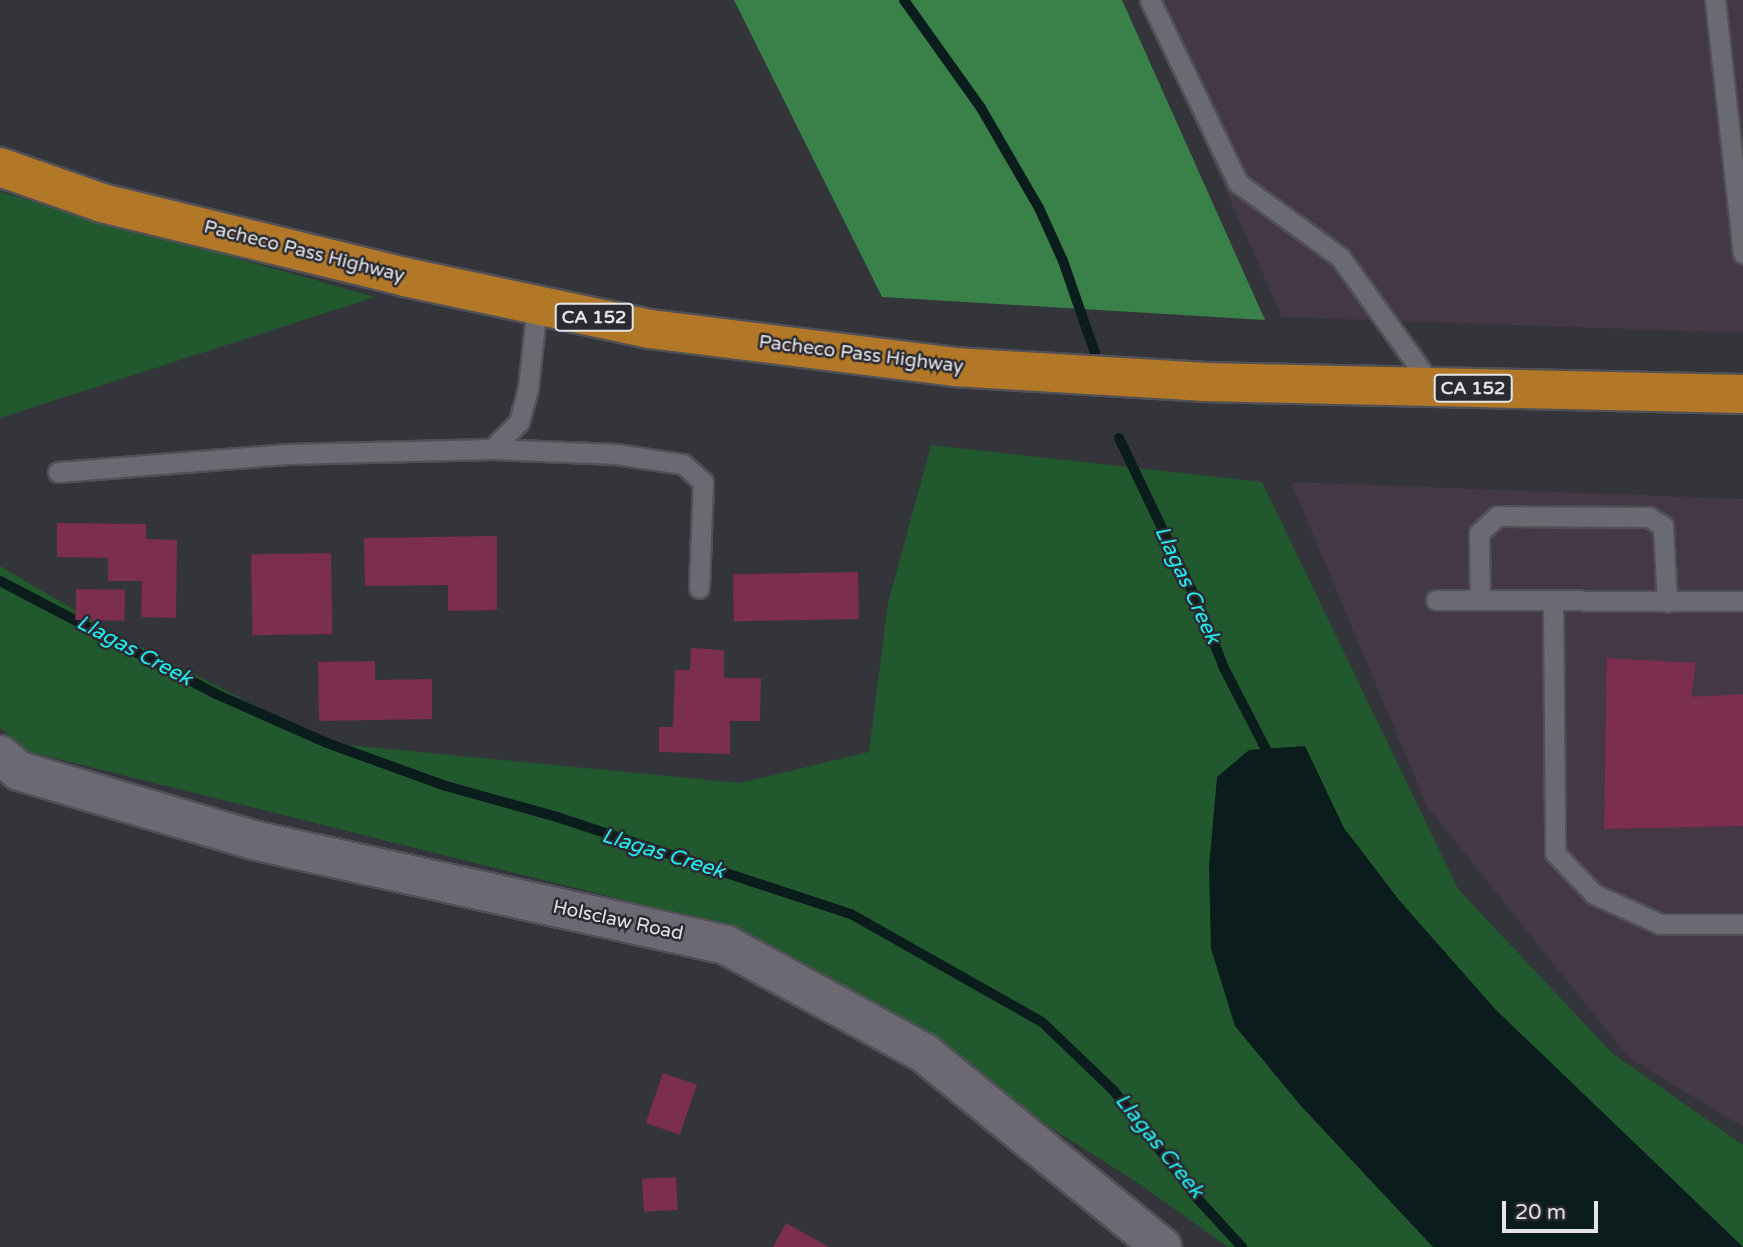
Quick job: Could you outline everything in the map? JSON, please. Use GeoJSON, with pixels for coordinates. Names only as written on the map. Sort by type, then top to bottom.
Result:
{"type":"FeatureCollection","features":[{"type":"Feature","properties":{"kind":"highway","name":"Pacheco Pass Highway"},"geometry":{"type":"LineString","coordinates":[[0,167],[102,203],[405,277],[650,329],[954,367],[1203,382],[1743,394]]}},
{"type":"Feature","properties":{"kind":"street","name":"Holsclaw Road"},"geometry":{"type":"LineString","coordinates":[[0,755],[19,771],[253,840],[726,945],[923,1053],[1162,1247]]}},
{"type":"Feature","properties":{"kind":"lane"},"geometry":{"type":"LineString","coordinates":[[1150,0],[1238,183],[1340,257],[1433,387]]}},
{"type":"Feature","properties":{"kind":"lane"},"geometry":{"type":"LineString","coordinates":[[1715,0],[1743,253]]}},
{"type":"Feature","properties":{"kind":"lane"},"geometry":{"type":"LineString","coordinates":[[492,449],[519,422],[528,388],[537,305]]}},
{"type":"Feature","properties":{"kind":"lane"},"geometry":{"type":"LineString","coordinates":[[58,472],[287,454],[492,449],[616,454],[683,464],[703,482],[699,588]]}},
{"type":"Feature","properties":{"kind":"lane"},"geometry":{"type":"LineString","coordinates":[[1480,600],[1479,533],[1497,516],[1649,517],[1663,526],[1667,601]]}},
{"type":"Feature","properties":{"kind":"lane"},"geometry":{"type":"LineString","coordinates":[[1436,600],[1743,601]]}},
{"type":"Feature","properties":{"kind":"lane"},"geometry":{"type":"LineString","coordinates":[[1553,601],[1555,853],[1594,894],[1660,924],[1743,924]]}},
{"type":"Feature","properties":{"kind":"shaded area"},"geometry":{"type":"Polygon","coordinates":[[[1141,0],[1743,0],[1743,333],[1282,317],[1141,0]]]}},
{"type":"Feature","properties":{"kind":"shaded area"},"geometry":{"type":"Polygon","coordinates":[[[1291,482],[1743,499],[1743,1127],[1628,1057],[1427,806],[1291,482]]]}},
{"type":"Feature","properties":{"kind":"shaded area"},"geometry":{"type":"Polygon","coordinates":[[[1305,746],[1344,828],[1399,900],[1496,1010],[1743,1247],[1433,1247],[1301,1106],[1235,1026],[1211,949],[1209,867],[1217,777],[1249,750],[1305,746]]]}},
{"type":"Feature","properties":{"kind":"green space"},"geometry":{"type":"Polygon","coordinates":[[[734,0],[1122,0],[1265,320],[882,297],[734,0]]]}},
{"type":"Feature","properties":{"kind":"green space"},"geometry":{"type":"Polygon","coordinates":[[[0,192],[375,297],[0,418],[0,192]]]}},
{"type":"Feature","properties":{"kind":"green space"},"geometry":{"type":"Polygon","coordinates":[[[931,445],[1262,482],[1458,889],[1612,1053],[1743,1145],[1743,1247],[1228,1247],[1141,1185],[760,943],[692,917],[30,752],[0,728],[0,566],[108,630],[327,743],[740,783],[869,752],[888,603],[931,445]]]}},
{"type":"Feature","properties":{"kind":"building"},"geometry":{"type":"Polygon","coordinates":[[[57,523],[146,524],[146,539],[177,540],[176,618],[141,617],[142,581],[108,581],[108,558],[57,557],[57,523]]]}},
{"type":"Feature","properties":{"kind":"building"},"geometry":{"type":"Polygon","coordinates":[[[497,536],[497,610],[448,611],[448,585],[365,586],[364,538],[497,536]]]}},
{"type":"Feature","properties":{"kind":"building"},"geometry":{"type":"Polygon","coordinates":[[[331,553],[332,634],[252,635],[251,554],[331,553]]]}},
{"type":"Feature","properties":{"kind":"building"},"geometry":{"type":"Polygon","coordinates":[[[858,572],[859,619],[734,621],[733,574],[858,572]]]}},
{"type":"Feature","properties":{"kind":"building"},"geometry":{"type":"Polygon","coordinates":[[[76,589],[125,590],[124,621],[75,620],[76,589]]]}},
{"type":"Feature","properties":{"kind":"building"},"geometry":{"type":"Polygon","coordinates":[[[691,648],[724,650],[724,678],[761,678],[760,721],[730,721],[730,754],[659,752],[659,727],[673,727],[675,670],[690,670],[691,648]]]}},
{"type":"Feature","properties":{"kind":"building"},"geometry":{"type":"Polygon","coordinates":[[[1607,658],[1696,663],[1691,697],[1743,694],[1743,826],[1604,829],[1607,658]]]}},
{"type":"Feature","properties":{"kind":"building"},"geometry":{"type":"Polygon","coordinates":[[[375,661],[375,680],[432,679],[432,719],[319,721],[318,662],[375,661]]]}},
{"type":"Feature","properties":{"kind":"building"},"geometry":{"type":"Polygon","coordinates":[[[663,1073],[697,1085],[680,1135],[646,1123],[663,1073]]]}},
{"type":"Feature","properties":{"kind":"building"},"geometry":{"type":"Polygon","coordinates":[[[676,1177],[678,1210],[644,1212],[642,1179],[676,1177]]]}},
{"type":"Feature","properties":{"kind":"building"},"geometry":{"type":"Polygon","coordinates":[[[786,1223],[829,1247],[773,1247],[786,1223]]]}},
{"type":"Feature","properties":{"kind":"waterway","name":"Llagas Creek"},"geometry":{"type":"LineString","coordinates":[[904,0],[981,108],[1039,208],[1063,261],[1100,367]]}},
{"type":"Feature","properties":{"kind":"waterway","name":"Llagas Creek"},"geometry":{"type":"LineString","coordinates":[[1119,438],[1201,610],[1224,668],[1271,759]]}},
{"type":"Feature","properties":{"kind":"waterway","name":"Llagas Creek"},"geometry":{"type":"LineString","coordinates":[[0,581],[216,694],[327,743],[446,786],[557,817],[851,914],[1042,1022],[1114,1091],[1197,1198],[1242,1247]]}}]}
